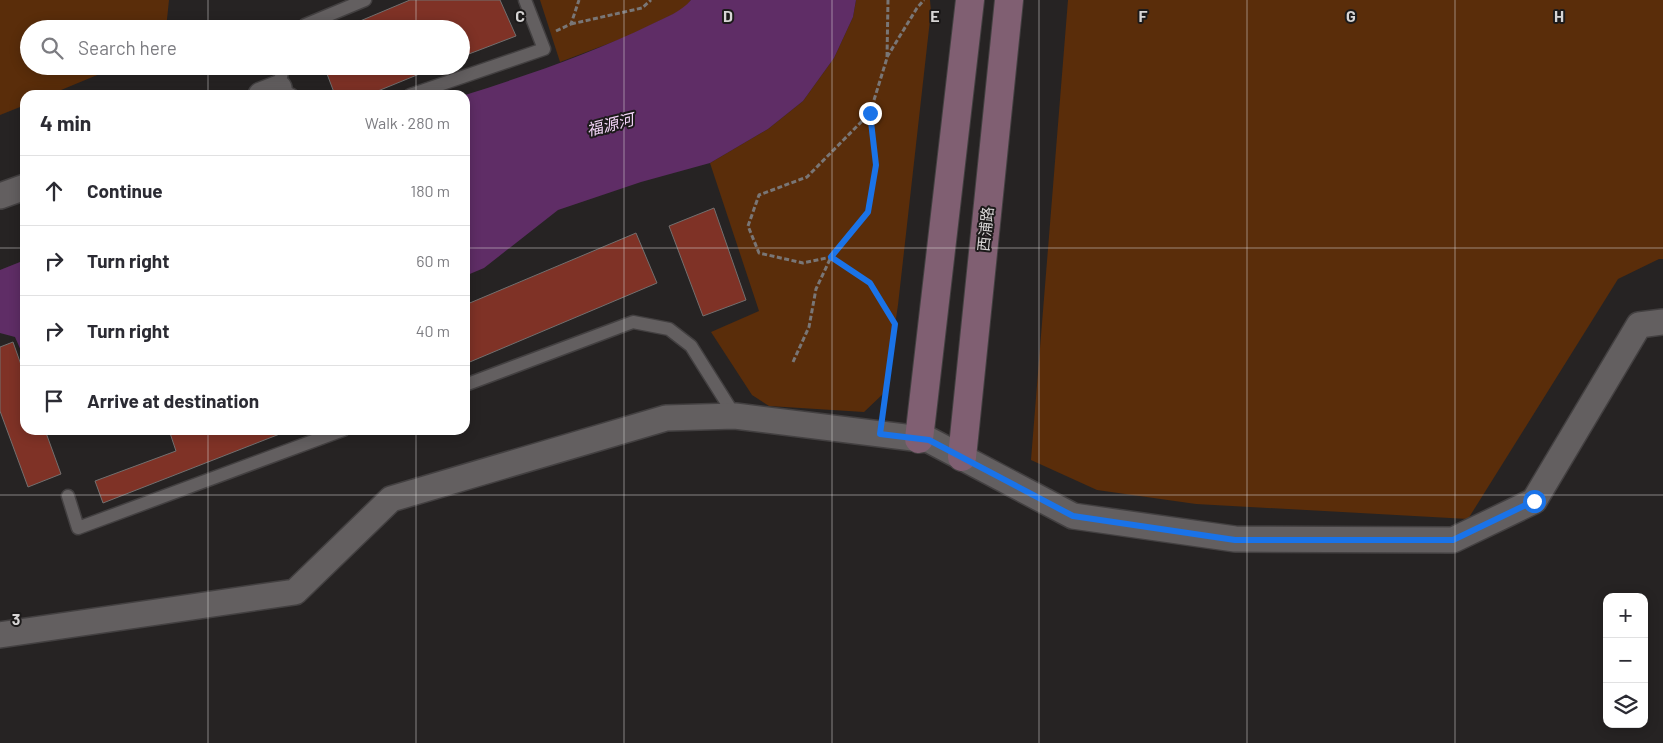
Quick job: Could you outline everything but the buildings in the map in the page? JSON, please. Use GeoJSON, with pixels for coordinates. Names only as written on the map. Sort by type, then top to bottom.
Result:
{"type":"FeatureCollection","features":[{"type":"Feature","properties":{"kind":"main road"},"geometry":{"type":"LineString","coordinates":[[919,439],[970,0]]}},
{"type":"Feature","properties":{"kind":"main road","name":"西浦路"},"geometry":{"type":"LineString","coordinates":[[962,457],[1009,0]]}},
{"type":"Feature","properties":{"kind":"street"},"geometry":{"type":"LineString","coordinates":[[0,196],[20,189]]}},
{"type":"Feature","properties":{"kind":"street"},"geometry":{"type":"LineString","coordinates":[[0,635],[295,592],[391,499],[666,418],[735,416],[929,440],[1073,516],[1235,540],[1453,540],[1534,501],[1639,325],[1663,322]]}},
{"type":"Feature","properties":{"kind":"lane"},"geometry":{"type":"LineString","coordinates":[[317,20],[365,0]]}},
{"type":"Feature","properties":{"kind":"lane"},"geometry":{"type":"LineString","coordinates":[[470,74],[544,49],[525,0]]}},
{"type":"Feature","properties":{"kind":"lane"},"geometry":{"type":"LineString","coordinates":[[425,90],[468,75]]}},
{"type":"Feature","properties":{"kind":"lane"},"geometry":{"type":"LineString","coordinates":[[470,383],[633,322],[669,329],[691,346],[735,416]]}},
{"type":"Feature","properties":{"kind":"lane"},"geometry":{"type":"LineString","coordinates":[[68,496],[78,528],[329,435]]}},
{"type":"Feature","properties":{"kind":"path"},"geometry":{"type":"LineString","coordinates":[[572,24],[579,0]]}},
{"type":"Feature","properties":{"kind":"path"},"geometry":{"type":"LineString","coordinates":[[540,38],[572,24],[642,8],[651,0]]}},
{"type":"Feature","properties":{"kind":"path"},"geometry":{"type":"LineString","coordinates":[[887,58],[888,0]]}},
{"type":"Feature","properties":{"kind":"path"},"geometry":{"type":"LineString","coordinates":[[793,362],[809,328],[816,290],[831,257],[868,212],[876,165],[870,113],[887,58],[917,8],[924,0]]}},
{"type":"Feature","properties":{"kind":"path"},"geometry":{"type":"LineString","coordinates":[[870,113],[807,177],[759,195],[748,226],[759,252],[803,264],[831,257],[870,283],[895,324],[880,434]]}},
{"type":"Feature","properties":{"kind":"shaded area"},"geometry":{"type":"Polygon","coordinates":[[[0,0],[169,0],[167,20],[20,20],[20,75],[97,75],[61,90],[20,90],[20,107],[0,115],[0,0]]]}},
{"type":"Feature","properties":{"kind":"shaded area"},"geometry":{"type":"Polygon","coordinates":[[[540,0],[691,0],[684,9],[626,37],[560,62],[540,0]]]}},
{"type":"Feature","properties":{"kind":"shaded area"},"geometry":{"type":"Polygon","coordinates":[[[856,0],[930,0],[931,11],[898,305],[885,392],[864,412],[769,406],[752,395],[711,332],[759,311],[710,163],[768,129],[803,101],[834,58],[853,17],[856,0]]]}},
{"type":"Feature","properties":{"kind":"shaded area"},"geometry":{"type":"Polygon","coordinates":[[[1068,0],[1663,0],[1663,259],[1659,259],[1618,279],[1468,519],[1196,504],[1097,490],[1031,460],[1068,0]]]}},
{"type":"Feature","properties":{"kind":"water","name":"福源河"},"geometry":{"type":"Polygon","coordinates":[[[691,0],[856,0],[853,17],[834,58],[803,101],[768,129],[710,163],[641,182],[558,210],[484,268],[470,274],[470,93],[607,45],[683,8],[691,0]]]}},
{"type":"Feature","properties":{"kind":"water"},"geometry":{"type":"Polygon","coordinates":[[[20,262],[20,348],[15,337],[0,333],[0,270],[20,262]]]}},
{"type":"Feature","properties":{"kind":"route"},"geometry":{"type":"LineString","coordinates":[[870,113],[876,165],[868,212],[831,257],[870,283],[895,324],[880,434],[929,440],[1073,516],[1235,540],[1453,540],[1534,501]]}}]}
